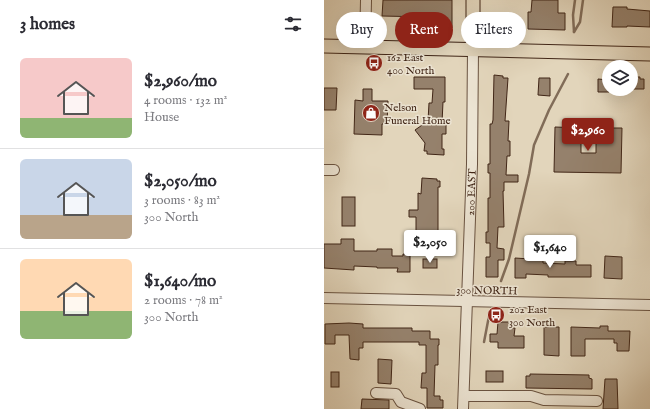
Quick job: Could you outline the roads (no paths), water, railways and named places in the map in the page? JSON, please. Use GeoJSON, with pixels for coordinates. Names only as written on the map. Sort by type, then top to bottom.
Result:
{"type":"FeatureCollection","features":[{"type":"Feature","properties":{"kind":"main road","name":"200 EAST"},"geometry":{"type":"LineString","coordinates":[[473,0],[473,49]]}},
{"type":"Feature","properties":{"kind":"main road"},"geometry":{"type":"LineString","coordinates":[[324,46],[336,46]]}},
{"type":"Feature","properties":{"kind":"main road"},"geometry":{"type":"LineString","coordinates":[[387,47],[650,54]]}},
{"type":"Feature","properties":{"kind":"street"},"geometry":{"type":"LineString","coordinates":[[366,0],[366,12]]}},
{"type":"Feature","properties":{"kind":"street","name":"200 EAST"},"geometry":{"type":"LineString","coordinates":[[463,409],[472,164],[473,49]]}},
{"type":"Feature","properties":{"kind":"street","name":"300 NORTH"},"geometry":{"type":"LineString","coordinates":[[324,298],[650,305]]}},
{"type":"Feature","properties":{"kind":"street"},"geometry":{"type":"LineString","coordinates":[[376,394],[396,394],[401,402],[420,409]]}},
{"type":"Feature","properties":{"kind":"street"},"geometry":{"type":"LineString","coordinates":[[464,396],[532,396],[544,400],[597,401]]}},
{"type":"Feature","properties":{"kind":"waterway"},"geometry":{"type":"LineString","coordinates":[[574,32],[573,15],[575,0]]}},
{"type":"Feature","properties":{"kind":"waterway"},"geometry":{"type":"LineString","coordinates":[[574,32],[580,22],[583,0]]}},
{"type":"Feature","properties":{"kind":"waterway"},"geometry":{"type":"LineString","coordinates":[[501,281],[509,259],[529,174],[534,145],[549,110],[568,74]]}},
{"type":"Feature","properties":{"kind":"waterway"},"geometry":{"type":"LineString","coordinates":[[484,342],[489,316]]}},
{"type":"Feature","properties":{"kind":"place","name":"162 East 400 North"},"geometry":{"type":"Point","coordinates":[374,63]}},
{"type":"Feature","properties":{"kind":"place","name":"Nelson Funeral Home"},"geometry":{"type":"Point","coordinates":[371,113]}},
{"type":"Feature","properties":{"kind":"place","name":"202 East 300 North"},"geometry":{"type":"Point","coordinates":[496,315]}}]}
